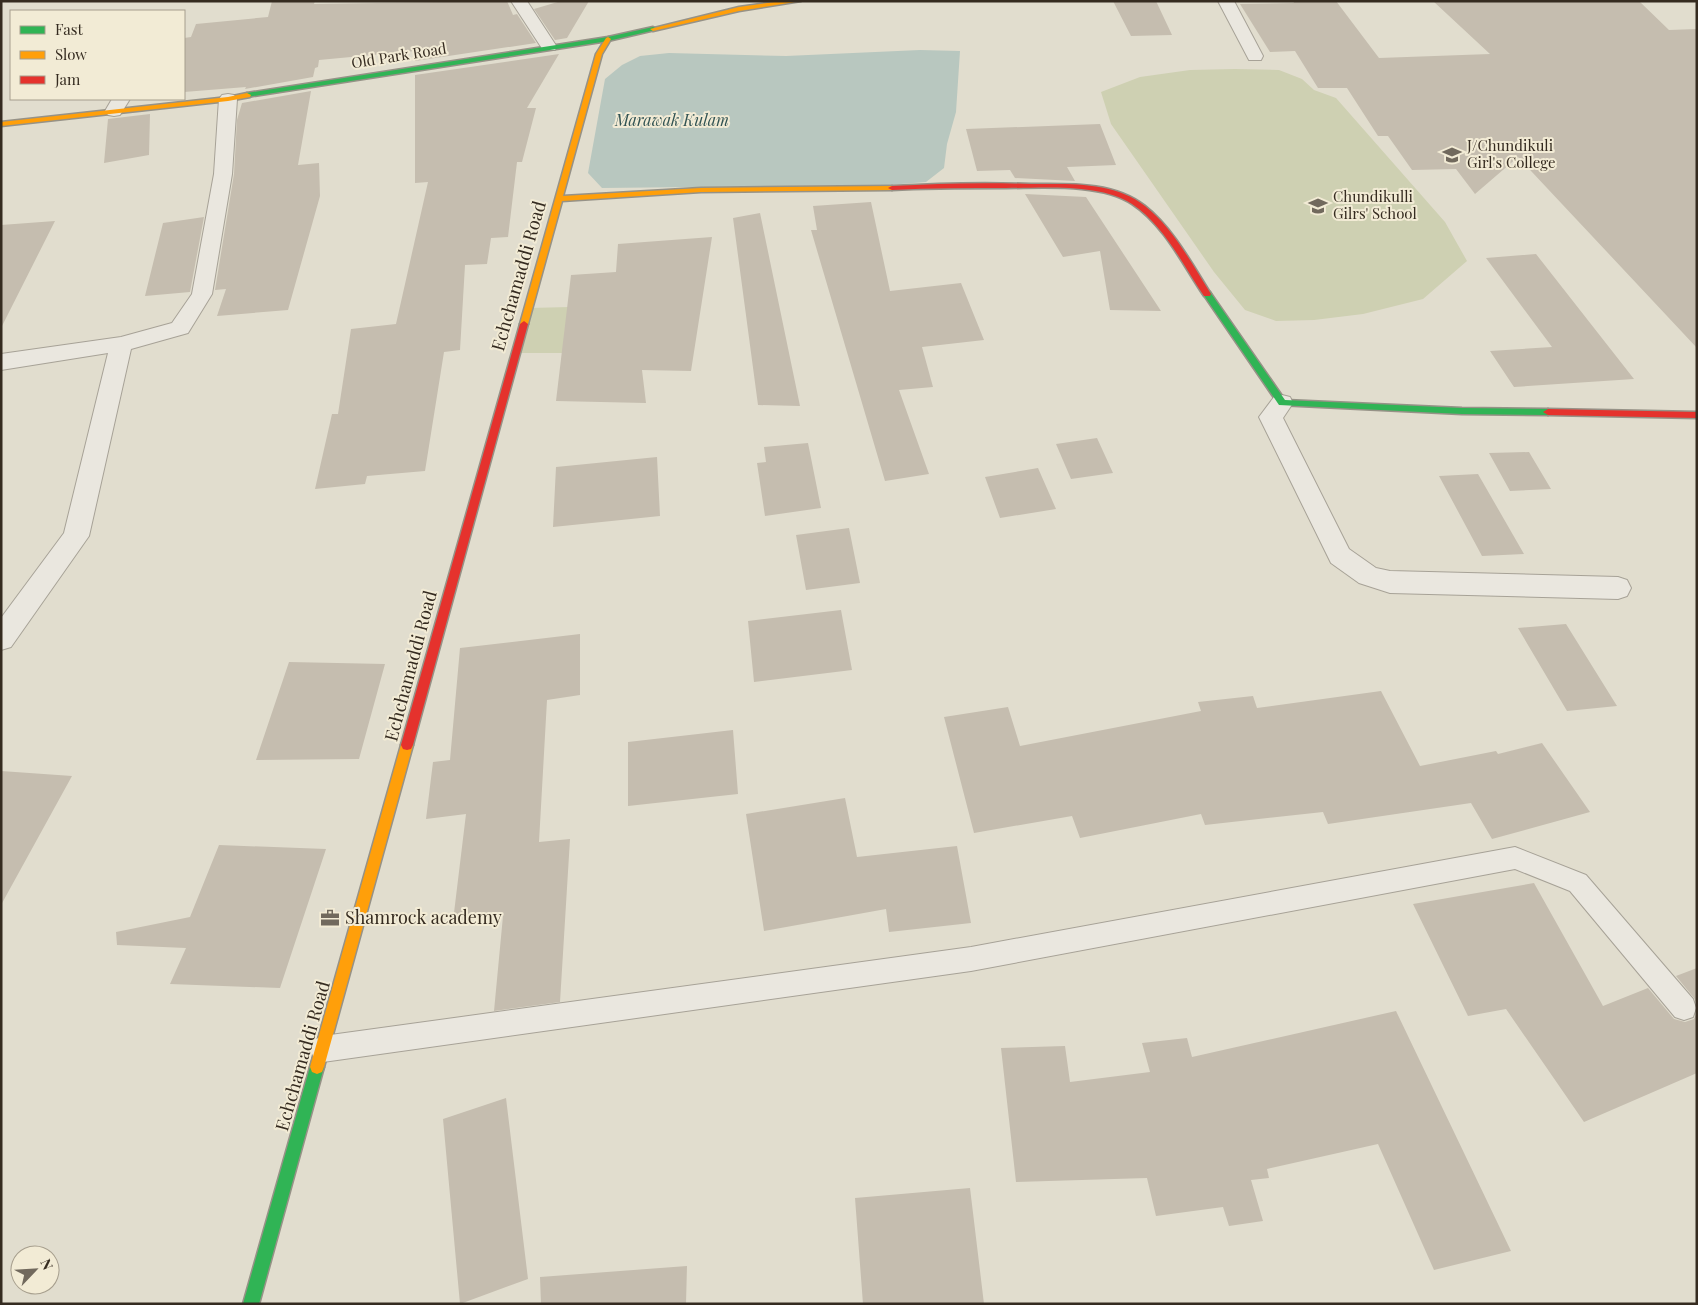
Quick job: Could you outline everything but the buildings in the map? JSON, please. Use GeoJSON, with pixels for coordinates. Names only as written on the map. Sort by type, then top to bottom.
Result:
{"type":"FeatureCollection","features":[{"type":"Feature","properties":{"kind":"street"},"geometry":{"type":"LineString","coordinates":[[519,1],[549,47]]}},
{"type":"Feature","properties":{"kind":"street","name":"Old Park Road"},"geometry":{"type":"LineString","coordinates":[[1,124],[118,105],[228,99],[608,39],[739,9],[798,1]]}},
{"type":"Feature","properties":{"kind":"street"},"geometry":{"type":"LineString","coordinates":[[1226,1],[1255,56]]}},
{"type":"Feature","properties":{"kind":"street","name":"Echchamaddi Road"},"geometry":{"type":"LineString","coordinates":[[252,1304],[599,54],[608,39]]}},
{"type":"Feature","properties":{"kind":"street"},"geometry":{"type":"LineString","coordinates":[[1,362],[121,344],[180,328],[202,294],[223,174],[228,99]]}},
{"type":"Feature","properties":{"kind":"street"},"geometry":{"type":"LineString","coordinates":[[559,199],[701,190],[878,189],[936,185],[1064,188],[1109,192],[1134,201],[1154,217],[1282,403]]}},
{"type":"Feature","properties":{"kind":"street"},"geometry":{"type":"LineString","coordinates":[[1,639],[76,536],[121,344]]}},
{"type":"Feature","properties":{"kind":"street"},"geometry":{"type":"LineString","coordinates":[[1282,403],[1368,405],[1462,411],[1697,415]]}},
{"type":"Feature","properties":{"kind":"street"},"geometry":{"type":"LineString","coordinates":[[1282,403],[1271,417],[1275,426],[1340,556],[1368,576],[1390,582],[1618,588]]}},
{"type":"Feature","properties":{"kind":"lane"},"geometry":{"type":"LineString","coordinates":[[323,1049],[971,959],[1515,858],[1578,883],[1684,1008]]}},
{"type":"Feature","properties":{"kind":"green space"},"geometry":{"type":"Polygon","coordinates":[[[1190,70],[1279,70],[1302,79],[1314,90],[1336,98],[1445,222],[1467,261],[1423,299],[1363,314],[1314,320],[1276,321],[1245,310],[1214,272],[1111,124],[1101,92],[1140,77],[1190,70]]]}},
{"type":"Feature","properties":{"kind":"green space"},"geometry":{"type":"Polygon","coordinates":[[[570,307],[570,353],[516,353],[529,308],[570,307]]]}},
{"type":"Feature","properties":{"kind":"water","name":"Marawak Kulam"},"geometry":{"type":"Polygon","coordinates":[[[920,50],[960,51],[956,112],[947,144],[944,168],[926,182],[888,185],[602,188],[588,173],[605,79],[622,65],[640,56],[669,53],[786,56],[920,50]]]}},
{"type":"Feature","properties":{"kind":"traffic: fast"},"geometry":{"type":"LineString","coordinates":[[247,95],[608,39],[653,29]]}},
{"type":"Feature","properties":{"kind":"traffic: fast"},"geometry":{"type":"LineString","coordinates":[[1207,294],[1282,403],[1462,411],[1548,412]]}},
{"type":"Feature","properties":{"kind":"traffic: fast"},"geometry":{"type":"LineString","coordinates":[[251,1304],[317,1067]]}},
{"type":"Feature","properties":{"kind":"traffic: slow"},"geometry":{"type":"LineString","coordinates":[[653,29],[739,9],[798,1]]}},
{"type":"Feature","properties":{"kind":"traffic: slow"},"geometry":{"type":"LineString","coordinates":[[524,324],[599,54],[608,39]]}},
{"type":"Feature","properties":{"kind":"traffic: slow"},"geometry":{"type":"LineString","coordinates":[[1,124],[228,99],[247,95]]}},
{"type":"Feature","properties":{"kind":"traffic: slow"},"geometry":{"type":"LineString","coordinates":[[559,199],[701,190],[892,188]]}},
{"type":"Feature","properties":{"kind":"traffic: slow"},"geometry":{"type":"LineString","coordinates":[[317,1067],[407,745]]}},
{"type":"Feature","properties":{"kind":"traffic: jam"},"geometry":{"type":"LineString","coordinates":[[892,188],[924,186],[1078,187],[1122,196],[1134,201],[1155,219],[1207,294]]}},
{"type":"Feature","properties":{"kind":"traffic: jam"},"geometry":{"type":"LineString","coordinates":[[407,745],[524,324]]}},
{"type":"Feature","properties":{"kind":"traffic: jam"},"geometry":{"type":"LineString","coordinates":[[1548,412],[1697,415]]}},
{"type":"Feature","properties":{"kind":"place","name":"J/Chundikuli Girl's College"},"geometry":{"type":"Point","coordinates":[1452,155]}},
{"type":"Feature","properties":{"kind":"place","name":"Chundikulli Gilrs' School"},"geometry":{"type":"Point","coordinates":[1318,206]}},
{"type":"Feature","properties":{"kind":"place","name":"Shamrock academy"},"geometry":{"type":"Point","coordinates":[330,918]}}]}
